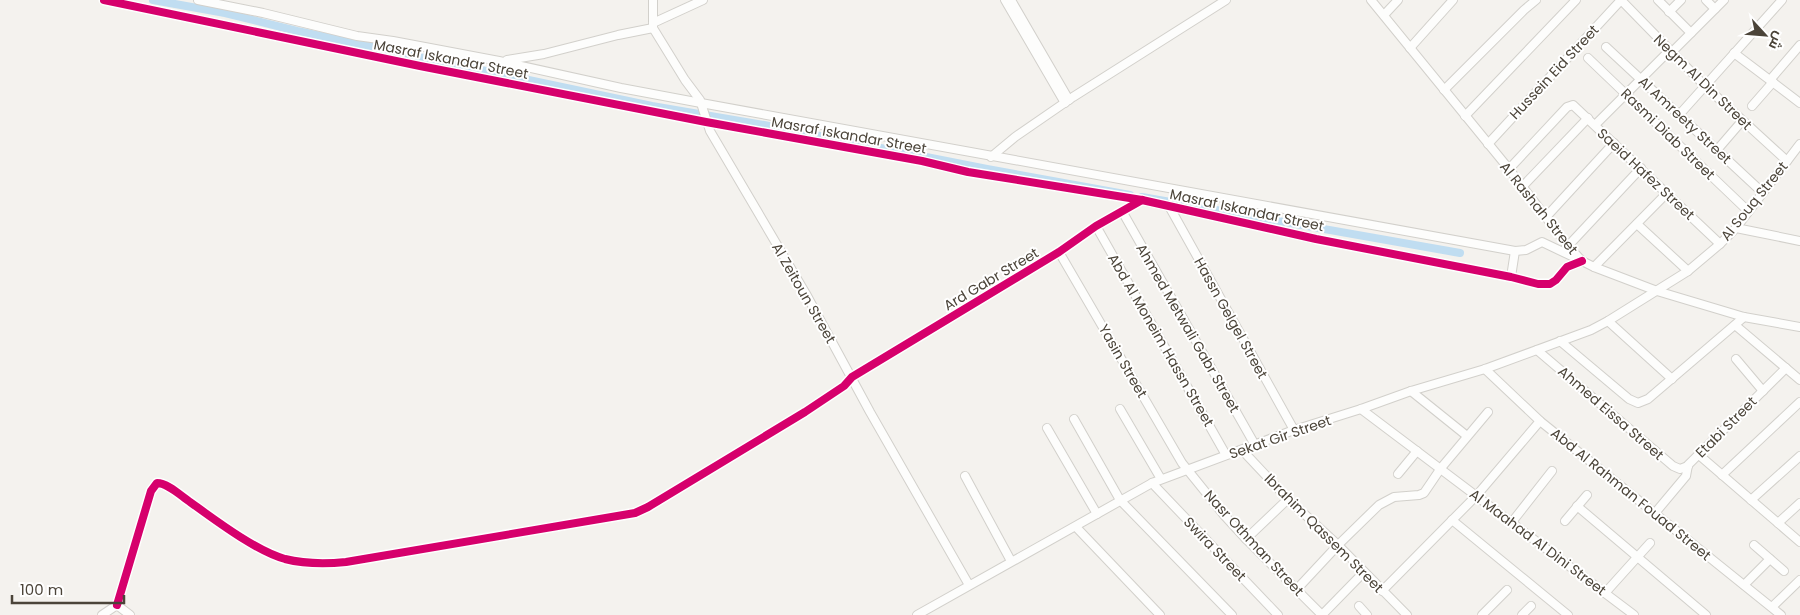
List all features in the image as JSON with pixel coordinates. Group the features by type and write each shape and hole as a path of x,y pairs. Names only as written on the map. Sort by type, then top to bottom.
{"street":[{"name":"Masraf Iskandar Street","path":"104,0 420,66 706,122 922,161 968,172 1142,200 1316,239 1538,284 1550,284 1567,267 1582,261"},
{"name":"Masraf Iskandar Street","path":"198,0 263,13 357,36 499,61 620,88 991,157 1515,251 1526,250 1542,242 1582,261"},
{"path":"653,0 653,26"},
{"path":"499,61 544,54 618,35 640,32 702,0"},
{"path":"991,157 1015,137 1067,101 1226,0"},
{"name":"Al Rashah Street","path":"1371,0 1582,261 1594,268 1657,291 1744,317 1800,327"},
{"path":"1384,15 1398,0"},
{"path":"1410,48 1453,0"},
{"path":"1444,90 1536,0"},
{"path":"1465,116 1576,0"},
{"name":"Negm Al Din Street","path":"1621,0 1704,86 1787,161"},
{"name":"Hussein Eid Street","path":"1488,144 1621,0"},
{"path":"1658,0 1690,33"},
{"path":"1669,12 1681,0"},
{"path":"1706,0 1715,9"},
{"path":"1596,125 1724,0"},
{"path":"1679,115 1782,0"},
{"path":"1008,1 1067,101"},
{"name":"Al Zeitoun Street","path":"653,26 701,103 710,131 806,294 969,585"},
{"path":"1752,106 1800,45"},
{"name":"Al Amreety Street","path":"1606,47 1763,193"},
{"path":"1734,53 1800,103"},
{"name":"Rasmi Diab Street","path":"1588,58 1748,211"},
{"name":"Saeid Hafez Street","path":"1509,169 1567,107 1572,105 1596,125 1720,244"},
{"path":"1522,187 1588,118"},
{"path":"1717,150 1742,120"},
{"path":"1546,217 1614,143"},
{"name":"Al Souq Street","path":"1657,291 1688,271 1736,228 1800,144"},
{"path":"1568,246 1641,168"},
{"path":"1594,268 1667,193"},
{"name":"Ard Gabr Street","path":"117,605 151,491 157,483 166,486 240,535 278,556 304,563 346,562 635,513 648,508 804,412 844,386 852,377 1059,252 1122,210 1142,200"},
{"name":"Hassn Gelgel Street","path":"1168,206 1294,430"},
{"name":"Ahmed Metwali Gabr Street","path":"1122,210 1255,445"},
{"path":"1637,224 1688,271"},
{"name":"Abd Al Moneim Hassn Street","path":"1096,226 1226,455"},
{"path":"1736,228 1800,241"},
{"path":"1511,277 1515,251"},
{"name":"Yasin Street","path":"1059,252 1182,463 1188,469"},
{"name":"Sekat Gir Street","path":"917,615 1011,561 1076,527 1152,482 1294,430 1361,410 1411,390 1485,369 1591,330 1657,291"},
{"path":"1560,341 1629,399 1638,403 1648,399 1744,317"},
{"path":"1608,321 1672,378"},
{"path":"1735,325 1800,380"},
{"name":"Ahmed Eissa Street","path":"1537,350 1673,466 1681,469 1688,466"},
{"path":"1736,359 1763,391"},
{"name":"Etabi Street","path":"1655,513 1687,475 1688,466 1786,368"},
{"name":"Abd Al Rahman Fouad Street","path":"1485,369 1540,421 1781,615"},
{"path":"1411,390 1467,436"},
{"path":"1722,475 1800,402"},
{"path":"1120,409 1161,479"},
{"name":"Al Maahad Al Dini Street","path":"1361,410 1477,495 1634,615"},
{"path":"1298,589 1338,545 1379,505 1394,496 1424,493 1441,468 1488,412"},
{"path":"1074,419 1120,500 1232,615"},
{"path":"1382,591 1477,495 1540,421"},
{"path":"1047,428 1097,514"},
{"name":"Ibrahim Qassem Street","path":"1242,450 1288,499 1338,545 1407,615"},
{"path":"1398,474 1417,451"},
{"path":"1699,455 1778,523 1799,538"},
{"path":"1751,500 1800,456"},
{"name":"Nasr Othman Street","path":"1188,469 1212,501 1246,539 1322,615"},
{"path":"1512,522 1552,471"},
{"path":"965,476 1011,561"},
{"name":"Swira Street","path":"1152,482 1278,615"},
{"path":"1565,520 1587,495"},
{"path":"1246,539 1288,499"},
{"path":"1778,523 1800,502"},
{"path":"1577,506 1706,615"},
{"path":"1452,520 1568,615"},
{"path":"1076,527 1160,615"},
{"path":"1605,593 1650,543"},
{"path":"1754,545 1784,571"},
{"path":"1744,585 1770,559"},
{"path":"1322,615 1364,572"},
{"path":"1772,607 1800,580"},
{"path":"1482,615 1506,590"},
{"path":"102,615 117,605 130,615"},
{"path":"1358,606 1367,615"},
{"path":"1522,615 1531,606"}],"waterway":[{"path":"153,0 225,13 297,31 652,106 764,125 1130,195"},
{"path":"1142,197 1460,253"}],"cycle path":[{"path":"104,0 420,66 706,122 922,161 968,172 1142,200 1316,239 1538,284 1550,284 1567,267 1582,261"},
{"path":"117,605 151,491 157,483 170,487 223,526 261,549 285,559 308,563 346,562 635,513 805,412 844,386 852,377 1059,252 1096,226 1142,200"}]}
